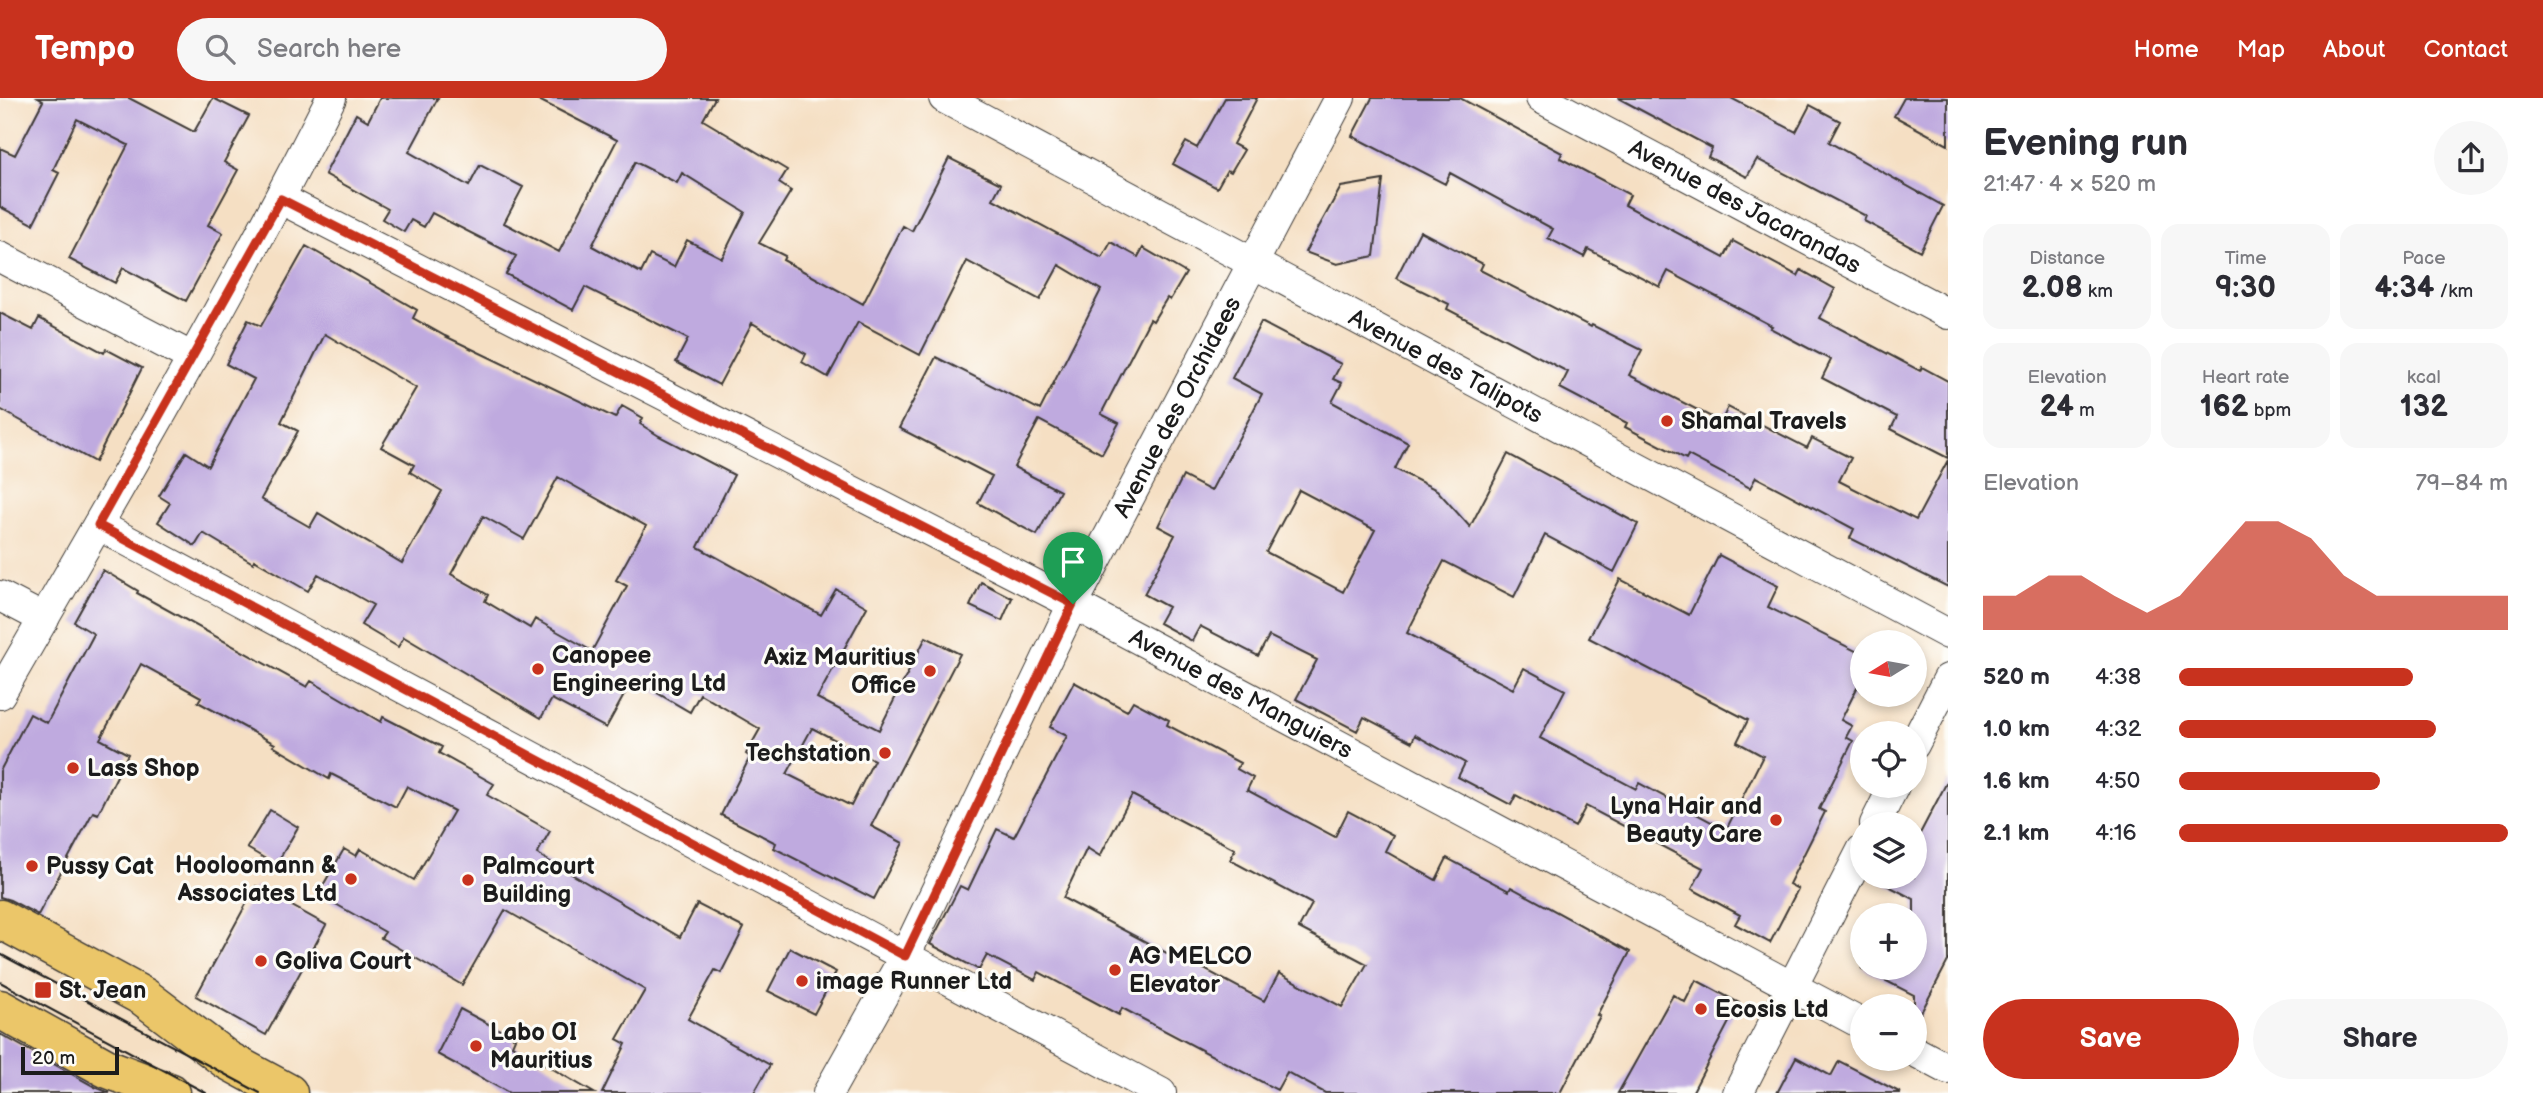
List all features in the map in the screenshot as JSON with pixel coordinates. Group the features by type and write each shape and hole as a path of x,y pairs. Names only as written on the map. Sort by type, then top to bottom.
{"main road":[{"path":"0,919 144,997 227,1060 288,1093"},
{"path":"0,1009 106,1068 170,1093"}],"street":[{"path":"0,694 193,358 281,199 331,98"},
{"name":"Avenue des Talipots","path":"944,98 1948,634"},
{"name":"Avenue des Orchidees","path":"828,1093 905,956 1073,604 1340,98"},
{"name":"Avenue des Jacarandas","path":"1541,98 1948,314"},
{"name":"Avenue des Manguiers","path":"281,199 1073,604 1850,1018"},
{"path":"0,257 193,358"},
{"path":"98,525 1161,1093"},
{"path":"0,596 44,619"},
{"path":"1926,721 1948,679"},
{"path":"1738,1093 1850,874"},
{"path":"1927,1058 1948,1069"}],"building":[{"path":"38,98 129,98 194,132 213,98 249,116 224,162 238,170 208,225 223,233 186,301 123,268 115,283 69,259 128,145 77,119 53,170 59,173 33,224 0,207 0,148 15,155 43,101"},
{"path":"380,98 438,98 409,152 469,186 480,165 523,187 504,223 559,252 617,140 535,98 715,98 703,120 787,170 779,183 791,191 759,243 785,256 783,260 863,304 903,226 912,231 949,158 1001,184 993,199 1102,258 1111,242 1138,257 1143,248 1186,273 1170,300 1167,298 1153,321 1150,319 1101,414 1119,423 1102,454 1039,420 1014,467 1060,491 1037,535 978,503 992,476 899,428 936,357 1040,410 1101,290 1059,265 1040,300 967,261 920,355 858,322 828,377 802,362 806,354 752,323 719,385 676,362 688,339 585,287 573,310 506,274 516,256 432,213 424,227 411,220 404,232 382,219 388,209 325,174 356,114 368,121","holes":["635,162 677,183 682,173 745,212 722,258 687,240 674,267 650,255 641,273 592,246"]},
{"path":"1225,98 1257,98 1233,144 1244,150 1231,172 1227,170 1217,188 1173,164 1186,142 1197,148"},
{"path":"1372,98 1460,98 1562,153 1560,158 1630,195 1625,205 1724,258 1733,241 1798,276 1801,270 1835,289 1820,318 1920,371 1922,367 1948,381 1948,458 1891,429 1897,417 1822,378 1831,360 1770,328 1772,326 1668,271 1660,287 1588,249 1584,257 1548,238 1553,229 1450,173 1445,184 1352,136"},
{"path":"1618,98 1731,98 1796,132 1810,105 1840,121 1829,142 1943,206 1920,251 1864,221 1866,216 1757,159 1747,177 1708,157 1712,148"},
{"path":"1904,98 1948,98 1948,145 1894,116"},
{"path":"1383,180 1374,256 1337,264 1305,252 1341,187"},
{"path":"1420,231 1483,264 1480,270 1642,350 1629,375 1721,422 1728,407 1807,448 1812,438 1851,458 1839,481 1916,520 1948,460 1948,587 1850,538 1854,529 1756,477 1750,488 1688,455 1686,459 1625,427 1627,423 1560,388 1568,372 1447,309 1449,304 1396,278"},
{"path":"306,246 417,310 413,318 445,336 615,418 622,406 643,418 640,424 659,436 734,475 698,547 821,615 836,589 867,607 817,698 879,730 926,637 960,654 871,826 903,843 874,899 774,848 776,843 721,815 750,757 746,754 760,729 700,694 690,712 633,679 606,728 552,699 541,718 404,637 398,647 361,625 373,605 318,574 308,591 203,533 195,546 158,522 170,503 159,496 186,452 208,466 254,379 226,364 248,320 261,326","holes":["325,334 416,388 381,447 414,465 410,472 442,491 402,563 318,513 310,527 261,499 298,431 281,422","558,477 646,526 616,580 627,586 592,651 535,619 530,628 485,601 488,595 451,574 483,516 524,539","812,728 874,760 851,806 787,774"]},
{"path":"0,313 33,330 39,318 104,353 106,349 142,368 95,462 0,409"},
{"path":"1261,322 1341,364 1333,379 1342,383 1332,402 1408,443 1395,469 1437,490 1470,527 1508,454 1638,524 1614,572 1545,535 1514,597 1444,561 1407,633 1513,689 1524,668 1565,690 1540,738 1636,789 1639,783 1726,830 1763,756 1737,742 1748,720 1589,638 1620,579 1689,615 1719,555 1778,586 1768,607 1850,648 1850,702 1841,720 1850,725 1846,737 1850,739 1850,747 1819,809 1825,812 1789,884 1798,889 1770,943 1735,924 1740,915 1692,889 1703,868 1586,806 1575,827 1516,795 1511,805 1458,777 1465,763 1415,735 1412,742 1364,717 1357,731 1296,699 1317,660 1269,636 1258,656 1200,626 1192,641 1159,623 1168,607 1144,594 1175,535 1158,526 1183,476 1211,491 1262,394 1232,378","holes":["1299,490 1375,530 1343,592 1266,552"]},
{"path":"103,570 138,591 137,593 307,687 311,681 381,722 383,717 442,747 439,753 494,784 487,795 550,831 537,854 680,937 697,904 744,928 721,973 715,970 688,1019 770,1065 754,1093 602,1093 626,1044 617,1039 645,990 505,910 462,985 381,938 385,932 318,894 344,849 356,856 360,849 414,880 454,811 407,786 396,807 331,774 329,779 273,746 275,744 198,702 201,697 141,664 100,739 128,754 98,814 93,812 38,915 0,897 0,771 30,714 47,723 94,634 74,622"},
{"path":"981,582 1012,598 1002,621 970,606"},
{"path":"1074,682 1127,711 1133,701 1169,720 1167,725 1240,763 1237,769 1253,778 1247,790 1335,837 1348,811 1393,835 1385,851 1436,880 1447,858 1509,891 1511,887 1630,952 1560,1093 1325,1093 1287,1072 1277,1090 1122,1008 1119,1015 1039,972 1035,980 987,955 979,970 930,944 960,886 968,890 997,829 1014,837 1067,736 1050,727","holes":["1132,795 1235,849 1230,860 1312,904 1299,928 1367,964 1342,1007 1279,973 1264,1001 1195,964 1193,967 1063,898 1087,848 1100,856"]},
{"path":"1948,780 1948,961 1927,1001 1927,994 1912,994 1885,980 1927,980 1927,903 1914,903 1914,899 1894,889 1927,889 1927,820"},
{"path":"270,810 298,827 276,865 247,848"},
{"name":"Goliva Court","path":"256,886 326,925 266,1035 196,996"},
{"name":"image Runner Ltd","path":"790,948 836,972 814,1014 768,991"},
{"path":"1696,980 1739,1003 1692,1093 1618,1093 1673,995 1685,1002"},
{"path":"460,1009 515,1038 512,1045 594,1093 509,1093 437,1054"},
{"path":"0,1034 95,1087 110,1093 0,1093"},
{"path":"1796,1057 1831,1076 1839,1061 1850,1067 1850,1071 1858,1071 1901,1093 1777,1093"}],"tram line":[{"path":"0,954 260,1093"},
{"path":"0,982 206,1093"}],"place":[{"name":"Shamal Travels","path":"1667,421"},
{"name":"Canopee Engineering Ltd","path":"538,669"},
{"name":"Axiz Mauritius Office","path":"930,671"},
{"name":"Techstation","path":"885,753"},
{"name":"Lass Shop","path":"73,768"},
{"name":"Lyna Hair and Beauty Care","path":"1776,820"},
{"name":"Pussy Cat","path":"32,866"},
{"name":"Hooloomann & Associates Ltd","path":"351,879"},
{"name":"Palmcourt Building","path":"468,880"},
{"name":"Goliva Court","path":"261,961"},
{"name":"AG MELCO Elevator","path":"1115,970"},
{"name":"image Runner Ltd","path":"802,981"},
{"name":"St. Jean","path":"43,990"},
{"name":"Ecosis Ltd","path":"1701,1009"},
{"name":"Labo OI Mauritius","path":"476,1046"}],"route":[{"path":"281,199 1073,604 905,956 98,525 281,199"}]}
